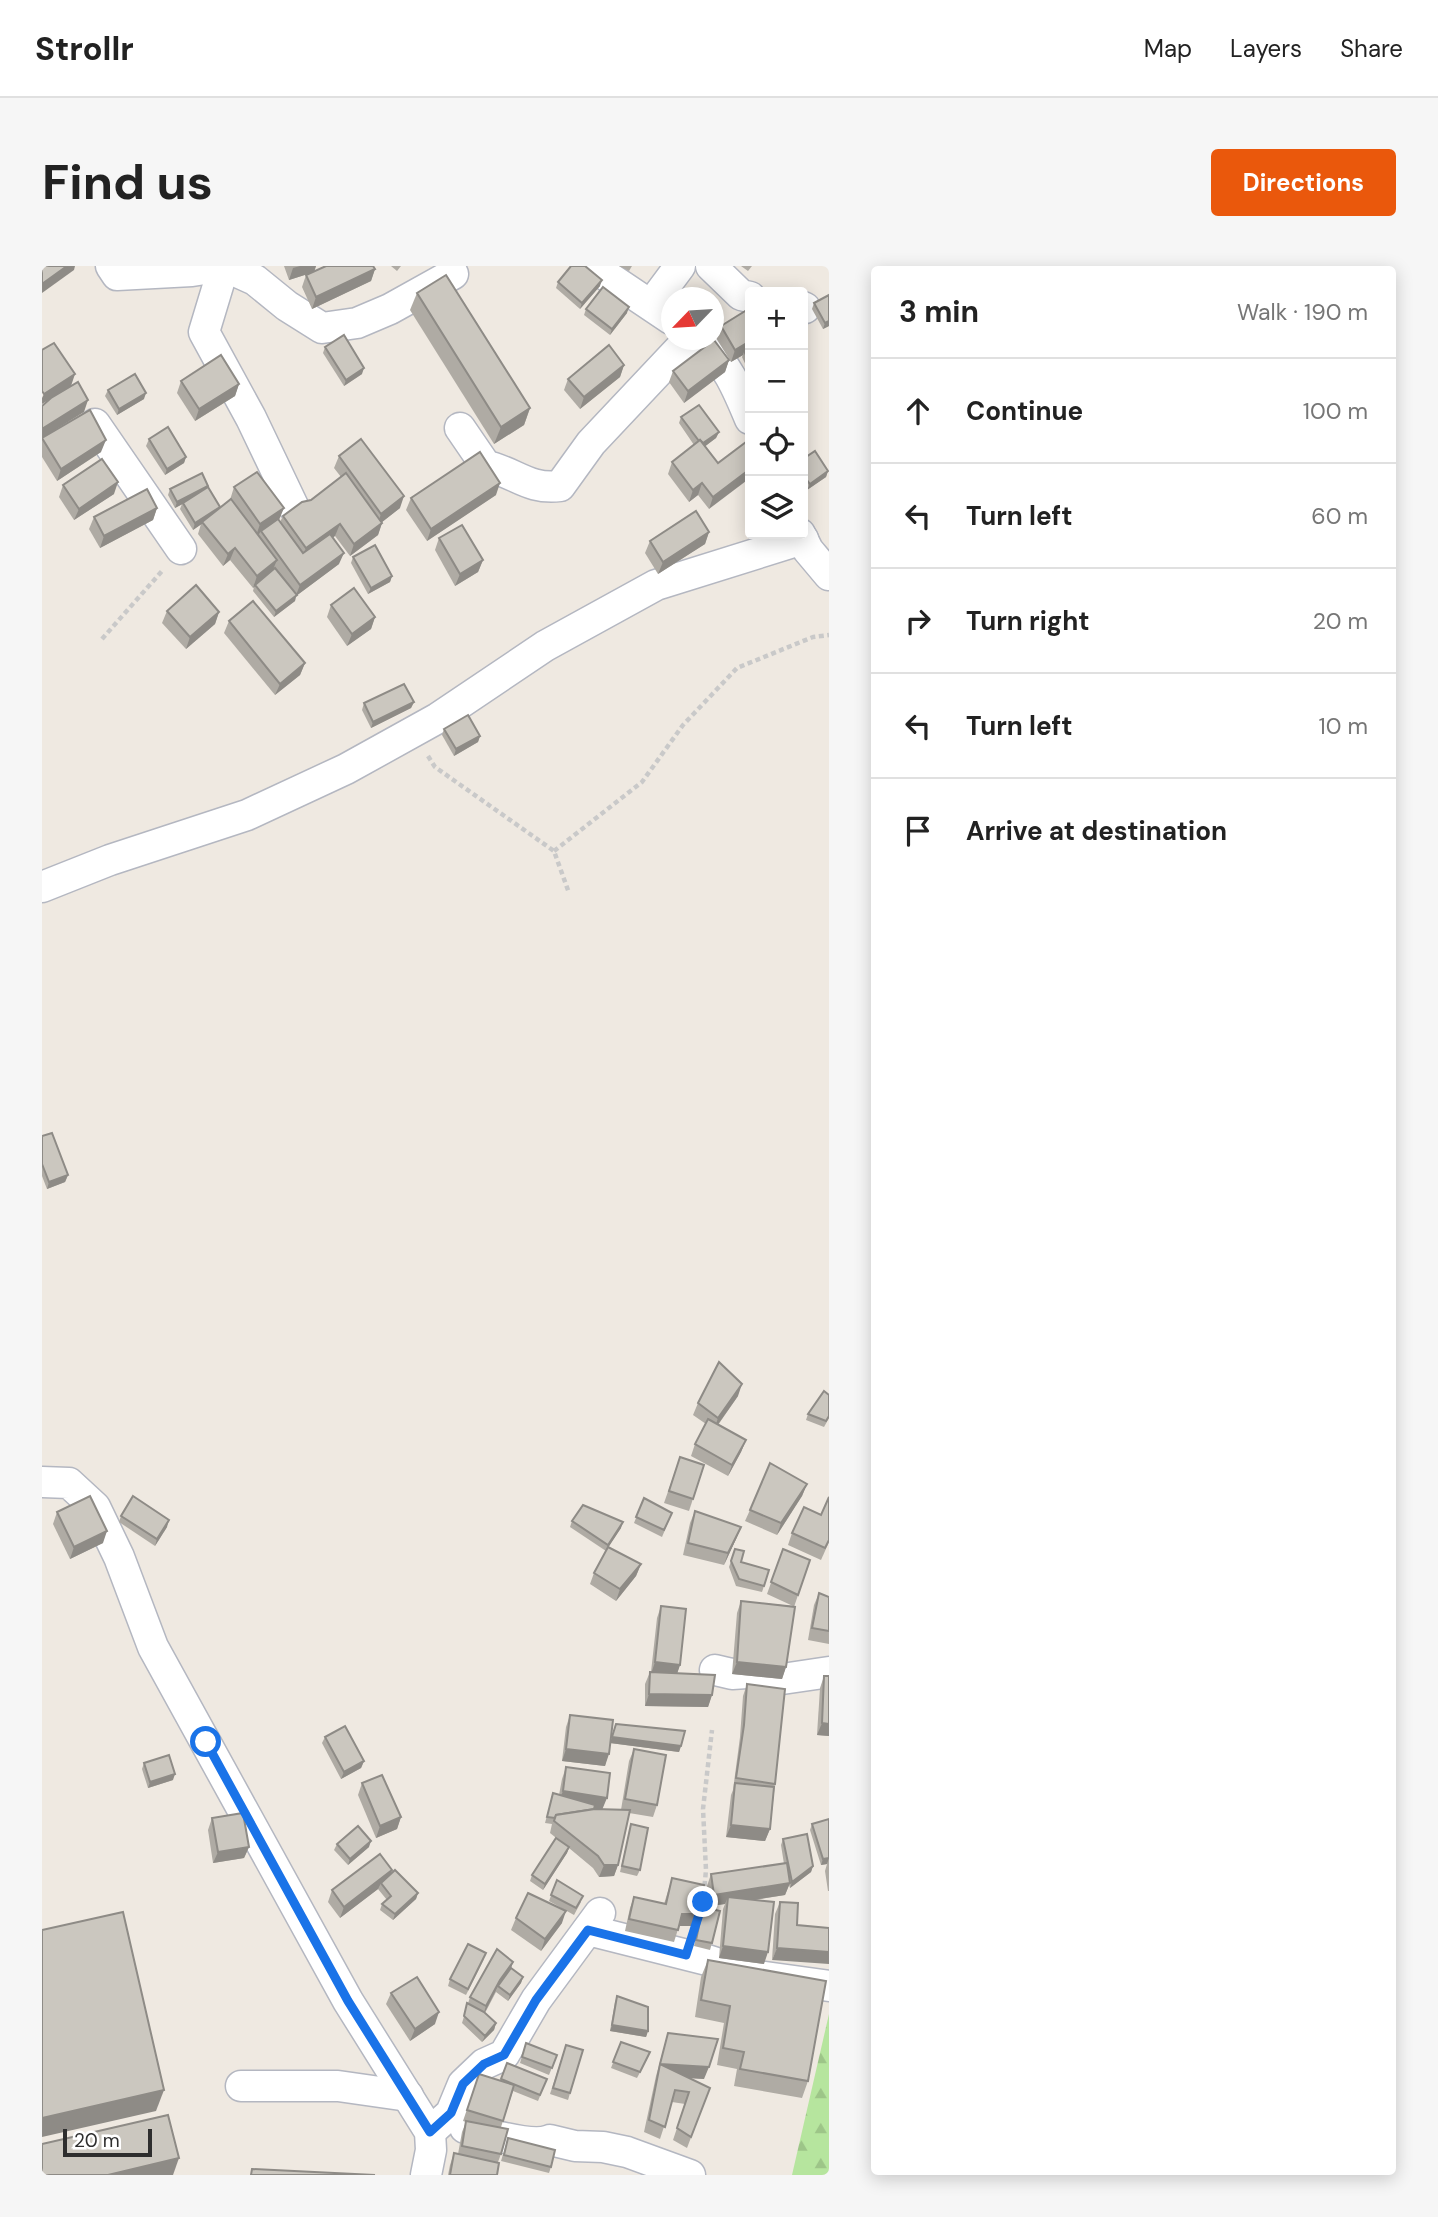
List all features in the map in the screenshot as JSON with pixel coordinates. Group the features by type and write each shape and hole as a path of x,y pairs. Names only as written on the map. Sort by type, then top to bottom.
{"street":[{"path":"111,266 117,275 192,271 224,266 255,280 287,306 322,328 357,323 390,309 453,274"},
{"path":"224,266 204,332 251,418 293,506"},
{"path":"592,266 661,312"},
{"path":"671,287 680,266"},
{"path":"711,266 745,296"},
{"path":"460,428 486,466 499,469 525,483 544,488 559,486 591,443 679,350"},
{"path":"712,350 735,382 748,413"},
{"path":"95,424 181,549"},
{"path":"42,887 110,860 247,815 346,769 438,718 544,646 656,585 793,539"},
{"path":"803,539 808,550 829,575"},
{"path":"44,1474 69,1483 95,1507 120,1557 153,1647 348,2001 430,2132 431,2150 426,2175"},
{"path":"715,1670 732,1674 762,1672 782,1679 829,1672"},
{"path":"430,2132 451,2113 463,2084 484,2064 504,2055 536,2000 594,1922 686,1955 757,1976 829,1986"},
{"path":"241,2086 338,2086 408,2095"},
{"path":"430,2132 460,2127 511,2139 544,2143 550,2140 575,2146 603,2147 650,2159 690,2175"}],"path":[{"path":"102,639 181,549"},
{"path":"554,851 642,782 683,725 737,668 813,637 829,635"},
{"path":"413,731 435,767 554,851 569,893"},
{"path":"686,1955 703,1902 706,1870 703,1809 712,1730"}],"green space":[{"path":"829,2014 829,2175 792,2175"}],"building":[{"path":"42,266 67,266 42,284"},
{"path":"326,266 373,266 375,269 316,297 306,275"},
{"path":"571,266 585,266 602,280 582,303 558,282"},
{"path":"446,275 530,408 501,427 417,293"},
{"path":"603,287 629,307 612,329 586,309"},
{"path":"829,295 829,321 825,323 814,303"},
{"path":"745,311 745,344 735,350 724,331 724,324"},
{"path":"344,335 364,368 346,380 325,347"},
{"path":"54,343 75,374 44,394 42,350"},
{"path":"609,345 624,365 584,397 568,379"},
{"path":"701,350 722,350 729,360 688,391 673,371"},
{"path":"221,355 239,384 199,409 181,381"},
{"path":"135,374 146,393 119,409 108,390"},
{"path":"78,382 88,400 42,429 42,406"},
{"path":"699,405 719,432 703,443 681,417"},
{"path":"90,410 106,440 61,469 42,438"},
{"path":"168,427 186,457 167,469 149,439"},
{"path":"361,439 404,496 381,514 339,456"},
{"path":"700,440 718,463 745,443 745,473 713,497 702,483 693,490 672,462"},
{"path":"815,451 828,471 810,484 808,481 808,456"},
{"path":"480,452 500,483 431,529 411,498"},
{"path":"102,459 118,482 79,509 63,485"},
{"path":"257,472 284,508 260,524 234,487"},
{"path":"202,473 208,486 177,502 170,489"},
{"path":"346,473 382,523 354,544 340,524 306,548 283,516 302,502 311,500"},
{"path":"208,487 220,507 195,523 183,503"},
{"path":"147,489 157,508 104,536 94,517"},
{"path":"231,499 277,560 257,576 235,548 228,554 202,522"},
{"path":"696,511 709,532 663,562 650,541"},
{"path":"278,519 303,553 330,534 344,553 300,585 261,531"},
{"path":"462,525 483,560 460,574 439,538"},
{"path":"375,545 392,576 371,588 353,557"},
{"path":"275,568 297,595 276,611 255,585"},
{"path":"196,585 219,612 190,637 167,611"},
{"path":"354,588 375,617 352,634 331,605"},
{"path":"253,601 305,663 280,684 229,621"},
{"path":"404,684 414,702 373,722 364,703"},
{"path":"468,715 480,736 456,749 444,729"},
{"path":"52,1133 68,1175 49,1182 42,1164 42,1136"},
{"path":"719,1362 742,1384 718,1418 698,1403"},
{"path":"824,1391 829,1395 829,1416 826,1421 808,1414"},
{"path":"708,1419 746,1440 732,1465 695,1444"},
{"path":"680,1457 704,1465 693,1499 669,1491"},
{"path":"770,1463 807,1484 781,1523 750,1510"},
{"path":"90,1496 107,1531 74,1547 57,1512"},
{"path":"133,1496 169,1520 157,1539 121,1516"},
{"path":"829,1497 829,1540 825,1548 792,1533 804,1507 821,1515"},
{"path":"644,1498 672,1513 664,1530 636,1517"},
{"path":"583,1505 623,1522 608,1545 572,1521"},
{"path":"695,1511 741,1527 728,1553 688,1543"},
{"path":"608,1547 641,1564 620,1589 594,1573"},
{"path":"735,1549 744,1551 741,1562 769,1570 764,1586 739,1579 731,1561"},
{"path":"783,1549 810,1560 798,1595 771,1582"},
{"path":"819,1593 829,1597 829,1631 812,1628"},
{"path":"741,1601 795,1607 786,1667 737,1662"},
{"path":"661,1606 686,1609 680,1665 655,1662"},
{"path":"650,1672 715,1675 712,1695 649,1694"},
{"path":"824,1676 829,1676 829,1724 822,1723"},
{"path":"747,1684 785,1689 775,1784 736,1778"},
{"path":"570,1715 613,1720 609,1754 566,1749"},
{"path":"616,1724 685,1731 681,1746 612,1737"},
{"path":"345,1726 364,1761 344,1772 325,1737"},
{"path":"634,1749 666,1755 657,1805 625,1799"},
{"path":"169,1755 175,1774 150,1782 144,1763"},
{"path":"566,1767 610,1773 607,1798 563,1791"},
{"path":"382,1775 401,1817 380,1826 362,1783"},
{"path":"735,1783 774,1787 770,1829 731,1825"},
{"path":"553,1793 595,1805 594,1809 556,1815 555,1818 547,1817"},
{"path":"595,1809 630,1810 618,1865 604,1865 598,1856 554,1821 556,1815"},
{"path":"243,1813 249,1847 218,1852 212,1818"},
{"path":"829,1819 829,1858 823,1859 812,1824"},
{"path":"631,1824 648,1828 640,1870 622,1866"},
{"path":"358,1826 371,1841 350,1859 337,1844"},
{"path":"807,1834 813,1866 792,1882 783,1839"},
{"path":"556,1838 569,1847 545,1884 532,1875"},
{"path":"380,1854 392,1870 344,1907 332,1890"},
{"path":"787,1863 790,1883 714,1895 711,1874"},
{"path":"395,1870 418,1893 395,1914 382,1904 391,1896 381,1883"},
{"path":"672,1878 704,1885 698,1914 682,1914 678,1930 629,1919 634,1897 666,1904"},
{"path":"557,1880 583,1896 576,1908 551,1895"},
{"path":"528,1893 566,1911 545,1939 516,1918"},
{"path":"728,1897 774,1902 768,1952 723,1946"},
{"path":"780,1902 798,1903 797,1925 829,1928 829,1952 777,1948"},
{"path":"703,1907 720,1911 712,1943 696,1940"},
{"path":"123,1912 164,2090 42,2118 42,1930"},
{"path":"468,1944 486,1953 468,1989 450,1979"},
{"path":"497,1949 513,1962 486,2006 470,1997"},
{"path":"708,1960 826,1981 808,2081 740,2069 744,2052 723,2048 730,2006 701,2000"},
{"path":"511,1968 523,1977 510,1995 498,1986"},
{"path":"417,1977 439,2012 415,2029 391,1993"},
{"path":"617,1996 648,2007 648,2031 612,2025"},
{"path":"467,2003 484,2012 496,2023 485,2036 464,2016"},
{"path":"668,2033 718,2039 709,2067 660,2064"},
{"path":"621,2042 650,2052 640,2072 613,2062"},
{"path":"526,2043 557,2055 552,2068 522,2057"},
{"path":"566,2045 583,2050 570,2093 553,2088"},
{"path":"507,2063 547,2079 540,2095 501,2079"},
{"path":"660,2064 710,2088 691,2137 677,2128 689,2092 675,2090 665,2127 649,2120"},
{"path":"479,2074 514,2085 503,2121 467,2110"},
{"path":"168,2115 179,2158 108,2175 42,2175 42,2144"},
{"path":"466,2121 508,2129 501,2154 462,2146"},
{"path":"508,2138 555,2150 551,2167 504,2155"},
{"path":"454,2153 499,2163 497,2175 450,2175"},
{"path":"252,2169 375,2175 251,2175"}],"route":[{"path":"206,1742 348,2001 430,2132 451,2113 463,2084 484,2064 504,2055 536,2000 588,1930 686,1955 703,1902"}]}
